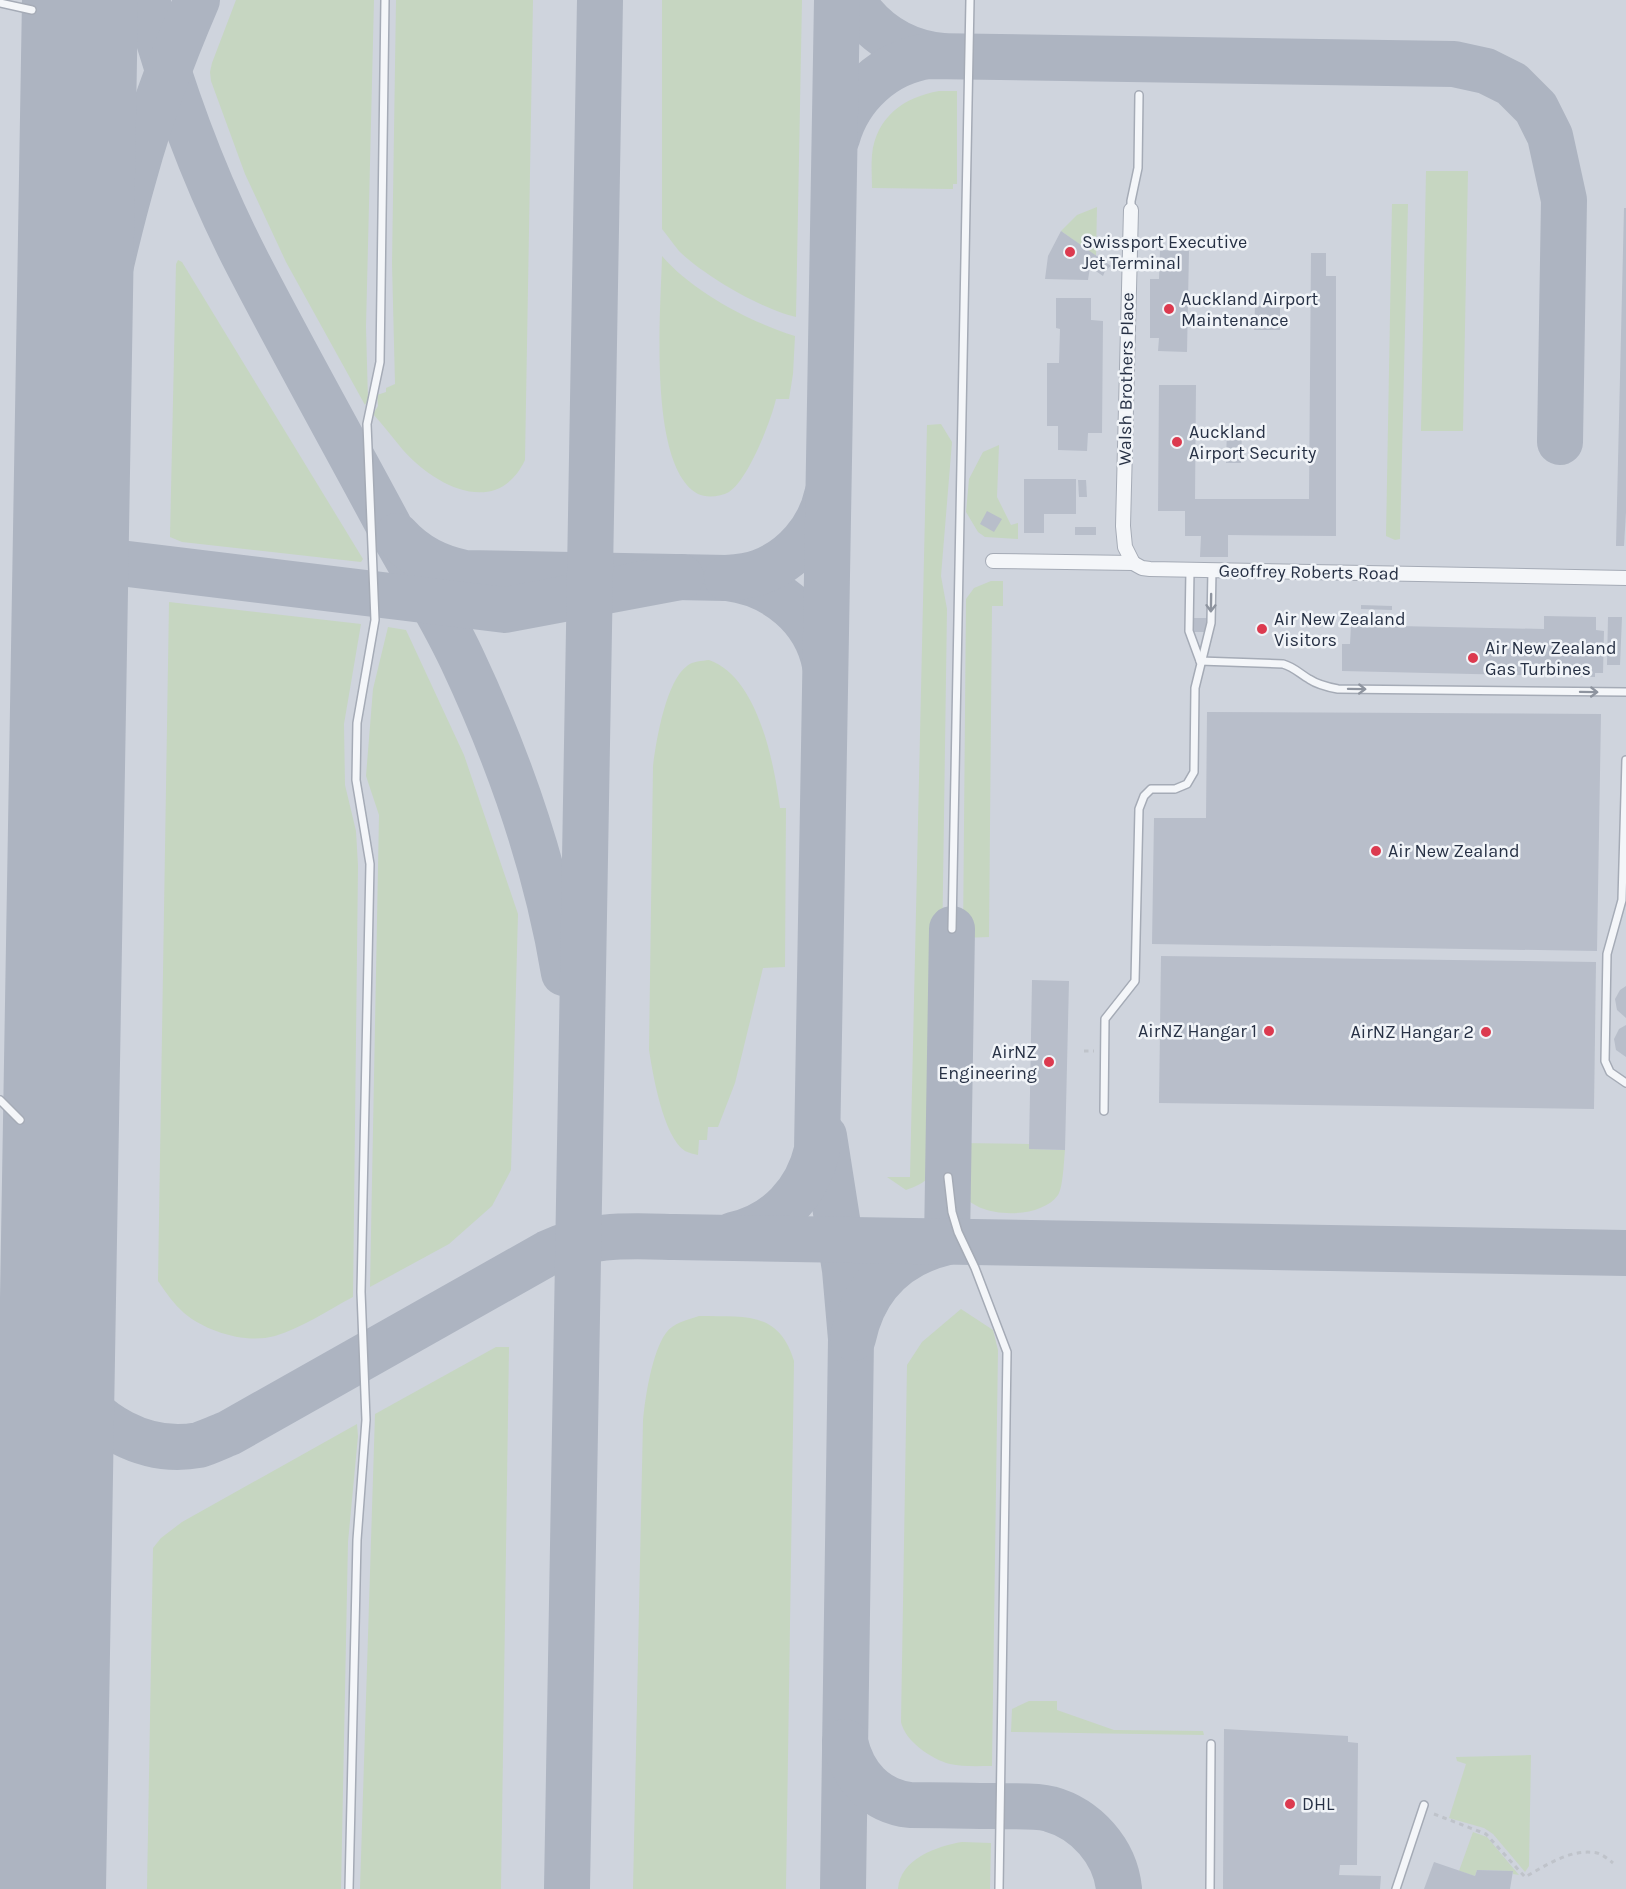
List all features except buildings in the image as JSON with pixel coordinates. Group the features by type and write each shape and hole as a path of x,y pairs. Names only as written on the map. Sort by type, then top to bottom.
{"street":[{"name":"Walsh Brothers Place","path":"1131,210 1124,526 1125,547 1133,563"},
{"name":"Geoffrey Roberts Road","path":"993,561 1133,563 1150,569 1626,578"}],"lane":[{"path":"349,1889 357,1539 365,1443 361,1292 370,864 356,780 356,746 357,715 375,628 367,424 380,362 385,0"},
{"path":"952,929 970,0"},
{"path":"0,3 32,10"},
{"name":"Walsh Brothers Place","path":"1131,210 1138,159 1139,94"},
{"path":"1190,570 1189,631 1200,661"},
{"path":"1104,1111 1105,1019 1135,981 1139,809 1144,796 1151,789 1175,789 1187,784 1194,772 1195,688 1211,623 1212,570"},
{"path":"1200,661 1283,664 1324,687 1338,689 1626,692"},
{"path":"1626,760 1622,900 1607,954 1605,1061 1610,1072 1626,1083"},
{"path":"0,1100 20,1120"},
{"path":"948,1178 949,1198 958,1232 975,1268 1007,1352 999,1889"},
{"path":"1210,1889 1211,1744"},
{"path":"1396,1889 1423,1808"}],"path":[{"path":"1423,1808 1486,1834 1525,1877 1576,1853 1599,1853 1613,1863"}],"shaded area":[{"path":"0,0 1626,0 1626,1889 0,1889"}],"green space":[{"path":"236,0 374,0 366,327 368,400 365,405 286,262 245,174 211,81 212,63"},
{"path":"396,0 533,0 525,460 513,478 499,488 483,492 466,491 448,485 432,475 403,450 373,414 378,406 377,395 386,392 386,388 395,384 392,264"},
{"path":"662,0 802,0 796,317 767,307 718,281 679,251 662,229"},
{"path":"939,91 957,91 957,184 953,184 953,189 872,188 872,159 879,130 894,111 903,104 914,98"},
{"path":"1426,171 1468,171 1463,431 1421,431"},
{"path":"1392,204 1408,204 1400,539 1395,540 1386,536"},
{"path":"1097,207 1096,256 1061,231 1077,215"},
{"path":"662,256 690,282 723,304 760,323 795,336 789,399 776,399 764,435 744,476 729,492 721,495 698,494 682,478 671,452 664,420 660,384"},
{"path":"178,260 182,262 363,559 361,562 182,542 170,537 176,264"},
{"path":"941,424 952,442 941,576 947,609 939,1161 926,1180 906,1190 887,1177 910,1177 927,425"},
{"path":"999,445 997,497 1011,525 1018,523 1018,539 985,537 978,532 966,512 969,479 983,452"},
{"path":"991,581 1003,581 1003,606 992,606 989,937 963,938 966,599 974,588"},
{"path":"169,602 361,624 344,724 345,785 356,831 358,866 353,1297 295,1328 264,1338 227,1335 204,1326 180,1310 158,1281"},
{"path":"388,627 406,630 464,755 518,914 511,1170 492,1206 449,1244 370,1287 379,815 366,776 373,689"},
{"path":"709,660 726,669 740,684 751,702 768,746 780,808 786,808 785,967 763,968 735,1083 718,1127 708,1127 707,1140 699,1140 698,1155 685,1151 671,1132 660,1104 649,1050 653,766 663,712 673,684 689,664"},
{"path":"958,1143 1030,1144 1030,1149 1065,1150 1060,1191 1049,1203 1023,1212 1007,1213 978,1207 967,1200 958,1185 956,1167"},
{"path":"961,1309 993,1330 998,1350 992,1766 955,1765 943,1762 913,1742 903,1729 901,1722 907,1365 922,1342"},
{"path":"699,1316 744,1317 769,1325 787,1344 794,1361 786,1889 633,1889 644,1411 650,1376 661,1341 672,1327"},
{"path":"496,1347 509,1347 501,1889 360,1889 375,1414"},
{"path":"357,1424 358,1436 348,1542 341,1889 147,1889 153,1548 161,1538 182,1522"},
{"path":"1029,1701 1057,1701 1057,1710 1114,1730 1203,1731 1204,1735 1011,1732 1012,1709"},
{"path":"1531,1755 1529,1866 1525,1872 1493,1834 1484,1828 1449,1818 1466,1764 1457,1761 1456,1757"},
{"path":"1473,1832 1487,1837 1519,1875 1513,1874 1513,1871 1477,1870 1475,1876 1459,1871"},
{"path":"962,1842 991,1843 990,1889 898,1889 905,1870 921,1856"}],"taxiway":[{"path":"147,0 167,68 191,135 232,233 445,626 479,697 524,813 547,892 564,973"},
{"path":"73,445 109,274 135,172 163,85 197,0"},
{"path":"567,1889 600,0"},
{"path":"733,1235 763,1224 788,1205 806,1180 817,1150 837,0"},
{"path":"852,0 869,22 890,39 914,50 942,56"},
{"path":"837,138 850,108 871,83 898,65 929,56 1454,64 1486,71 1512,84 1536,108 1550,136 1564,200 1560,442"},
{"path":"727,578 760,572 772,567 794,551 818,520 827,495"},
{"path":"397,536 411,550 428,560 465,573 727,578 745,581 777,596 803,618 813,632 825,665"},
{"path":"71,557 505,610 681,577"},
{"path":"853,1338 865,1303 885,1275 912,1255 947,1242 952,929"},
{"path":"824,1136 845,1270 851,1339 843,1889"},
{"path":"57,1347 65,1374 77,1395 90,1410 122,1433 140,1441 179,1447 199,1445 229,1433 548,1253 594,1239 642,1236 1626,1253"},
{"path":"845,1742 854,1766 867,1785 897,1803 1038,1807 1050,1809 1075,1820 1087,1829 1105,1850 1112,1862 1119,1889"}],"runway":[{"path":"48,1889 80,0"}],"place":[{"name":"Swissport Executive Jet Terminal","path":"1070,252"},
{"name":"Auckland Airport Maintenance","path":"1169,309"},
{"name":"Auckland Airport Security","path":"1177,442"},
{"name":"Air New Zealand Visitors","path":"1262,629"},
{"name":"Air New Zealand Gas Turbines","path":"1473,658"},
{"name":"Air New Zealand","path":"1376,851"},
{"name":"AirNZ Hangar 1","path":"1269,1031"},
{"name":"AirNZ Hangar 2","path":"1486,1032"},
{"name":"AirNZ Engineering","path":"1049,1062"},
{"name":"DHL","path":"1290,1804"}]}
